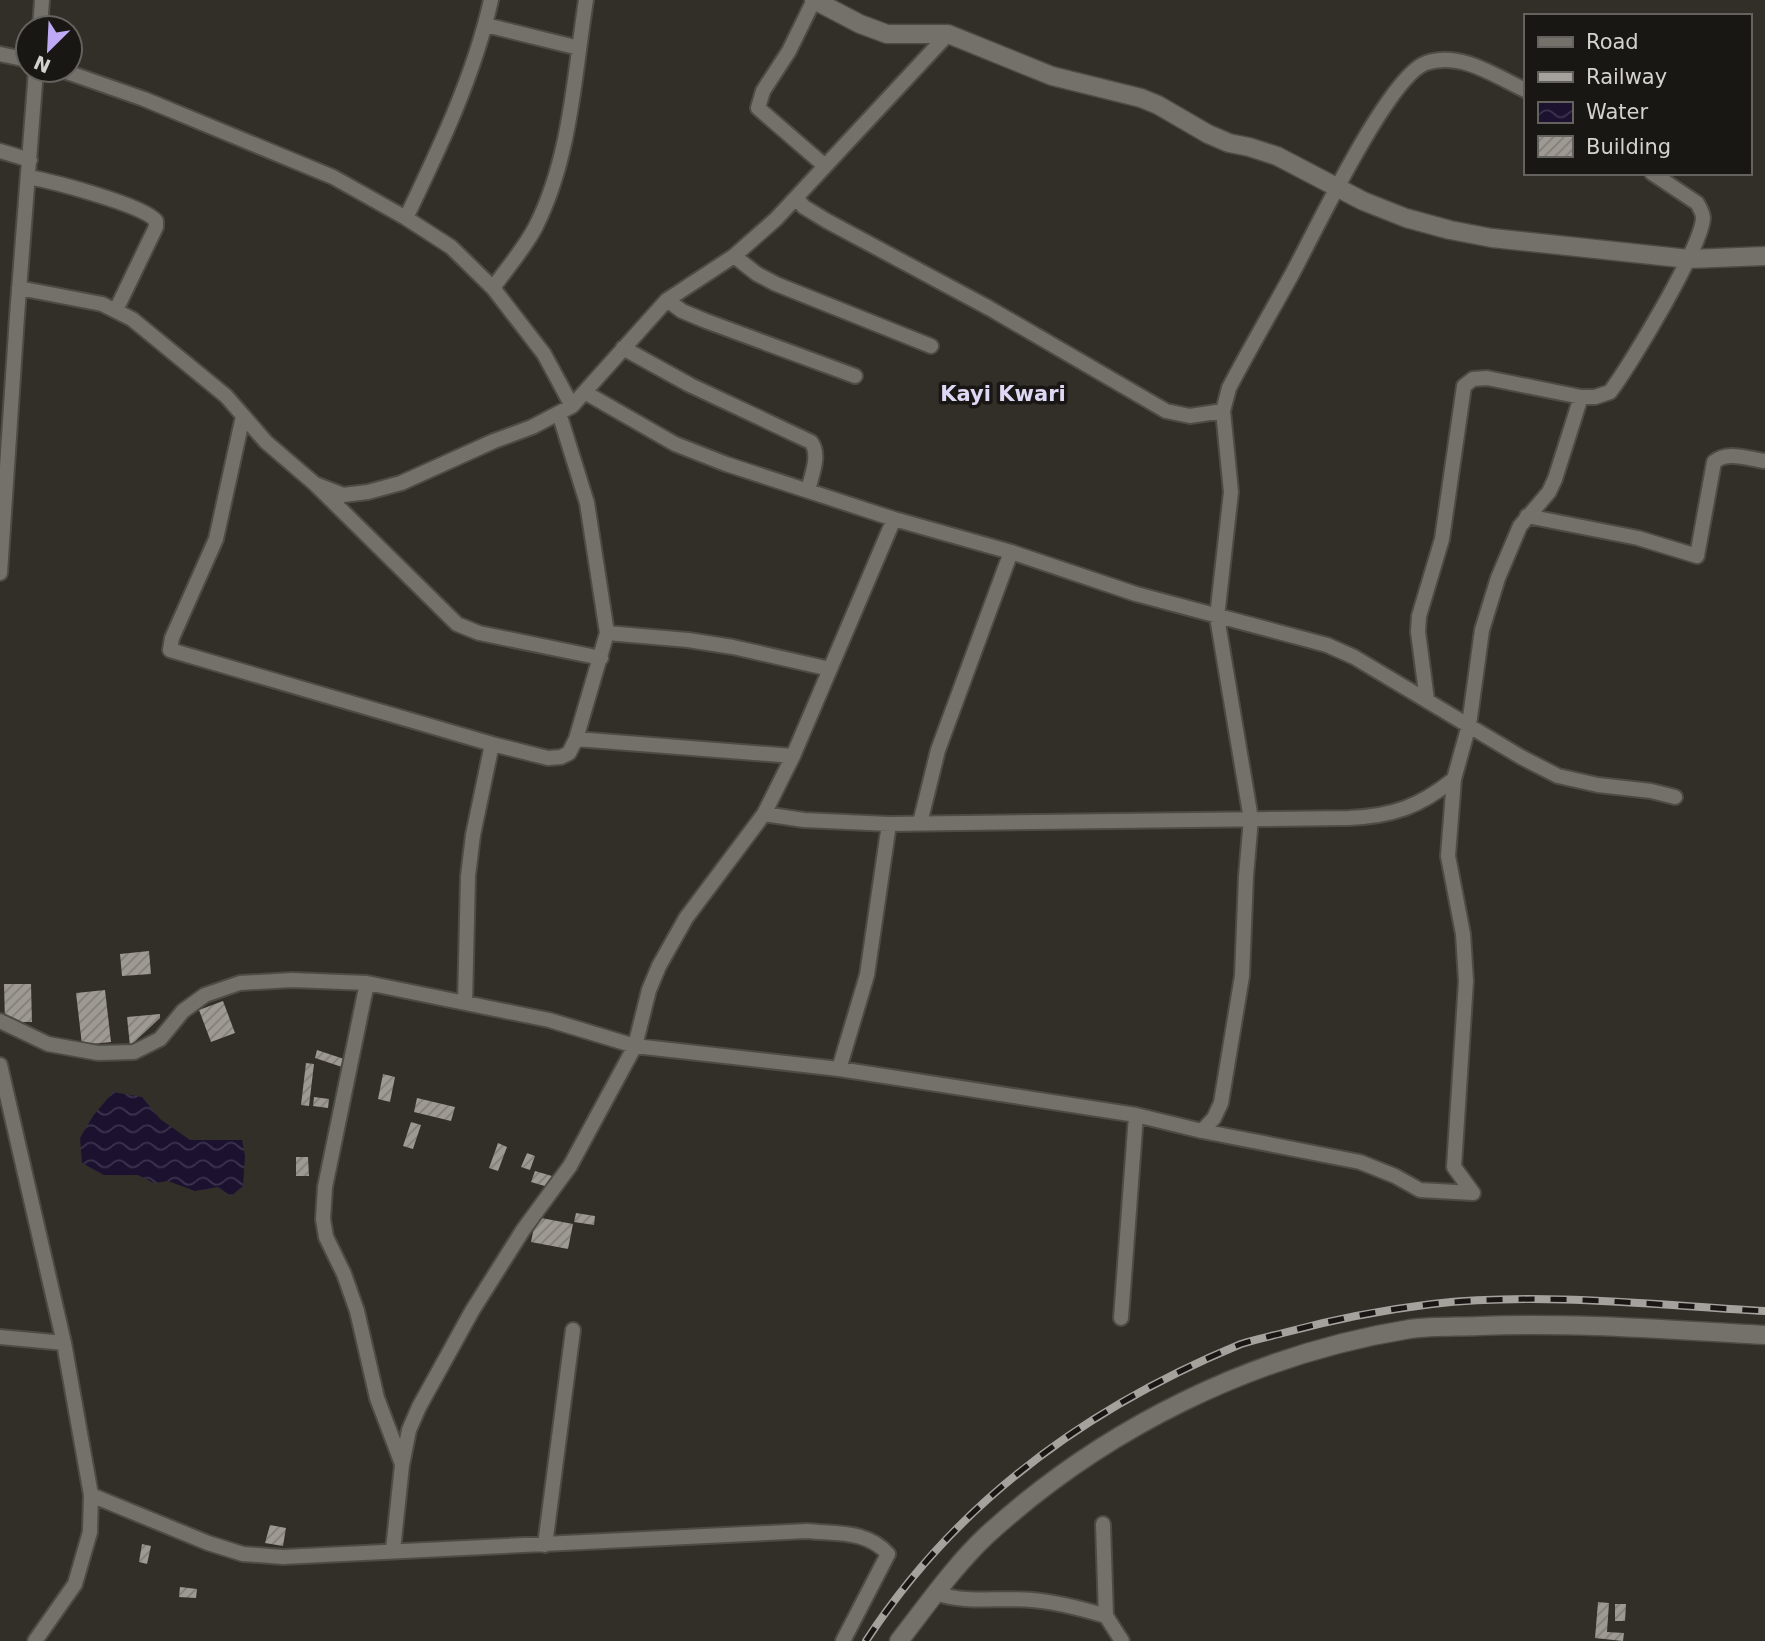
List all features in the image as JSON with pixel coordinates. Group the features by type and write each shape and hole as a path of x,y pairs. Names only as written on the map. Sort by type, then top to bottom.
{"street":[{"path":"406,218 456,110 486,25 491,0"},
{"path":"493,288 535,227 552,186 566,137 586,0"},
{"path":"825,166 758,108 763,92 789,51 814,0 860,24 887,34 948,34 1052,76 1158,105 1208,134 1276,156 1363,201 1406,218 1450,230 1492,238 1689,259 1765,256"},
{"path":"486,25 579,48"},
{"path":"315,484 343,495 368,492 401,483 566,410 586,393 667,300 734,257 796,198 948,34"},
{"path":"1202,1131 1214,1118 1221,1102 1239,1000 1251,820 1217,617 1231,492 1223,411 1229,388 1336,187 1403,80 1423,64 1443,58 1472,64 1524,90"},
{"path":"84,78 144,99 333,177 406,218 450,247 493,288 544,354 566,410 587,503 607,633 576,739 569,753 548,758 492,744 170,650 172,638 216,539 243,416"},
{"path":"0,573 2,486 35,84"},
{"path":"0,151 30,160"},
{"path":"1426,700 1418,632 1419,616 1442,539 1464,386 1473,379 1487,379 1581,397 1595,397 1610,392 1689,259 1703,219 1697,203 1655,175"},
{"path":"29,177 65,184 145,212 156,221 156,227 116,310"},
{"path":"796,198 827,221 989,308 1166,411 1191,416 1223,411"},
{"path":"734,257 776,284 931,346"},
{"path":"19,288 102,304 132,319 226,396 266,442 315,484 457,624 479,633 601,658"},
{"path":"667,300 682,311 706,321 855,376"},
{"path":"623,348 690,385 811,442 816,453 808,491"},
{"path":"586,393 675,444 726,464 894,519 1011,552 1136,594 1327,645 1354,657 1521,757 1558,776 1675,797"},
{"path":"0,1021 48,1044 97,1053 134,1052 160,1039 183,1011 205,995 240,983 292,980 367,984 549,1020 635,1046 839,1069 1136,1115 1202,1131 1360,1162 1395,1176 1420,1190 1473,1193 1454,1167 1466,981 1463,934 1448,856 1454,779 1469,725 1482,630 1497,578 1520,526 1549,492 1581,397"},
{"path":"1527,516 1638,538 1697,556 1714,462 1729,456 1765,461"},
{"path":"393,1550 402,1465 409,1430 419,1407 472,1311 523,1230 570,1166 635,1046 649,990 686,918 764,814 793,755 894,519"},
{"path":"920,823 938,750 1011,552"},
{"path":"607,633 699,641 830,669"},
{"path":"576,739 793,755"},
{"path":"465,1003 468,876 473,835 492,744"},
{"path":"764,814 804,820 889,824 1380,816 1410,808 1434,795 1454,779"},
{"path":"839,1069 867,975 889,824"},
{"path":"367,984 325,1187 323,1219 326,1237 344,1273 357,1311 377,1398 402,1465"},
{"path":"0,1065 64,1343 91,1495 90,1532 75,1584 35,1641"},
{"path":"1121,1318 1136,1115"},
{"path":"899,1641 936,1593 986,1536 1044,1488 1148,1419 1246,1373 1330,1346 1412,1329 1536,1324 1765,1335"},
{"path":"545,1545 573,1330"},
{"path":"0,1337 64,1343"},
{"path":"91,1495 208,1543 243,1554 283,1557 807,1531 851,1533 879,1544 888,1553 843,1641"},
{"path":"1103,1524 1107,1616 1122,1641"},
{"path":"936,1593 953,1600 1034,1600 1107,1616"}],"water":[{"path":"113,1092 142,1097 160,1119 190,1140 242,1140 245,1156 243,1186 231,1196 218,1187 195,1191 168,1181 154,1183 138,1175 104,1175 82,1163 80,1138 93,1116"}],"building":[{"path":"149,951 151,974 122,976 120,954"},
{"path":"4,984 31,984 32,1022 5,1022"},
{"path":"105,990 111,1042 82,1045 76,993"},
{"path":"223,1001 235,1033 211,1042 199,1010"},
{"path":"160,1014 160,1018 130,1046 127,1017"},
{"path":"317,1050 347,1060 345,1068 315,1058"},
{"path":"306,1063 314,1064 309,1106 301,1105"},
{"path":"383,1074 395,1077 390,1102 378,1099"},
{"path":"314,1097 329,1099 328,1108 313,1106"},
{"path":"417,1098 455,1107 451,1121 414,1112"},
{"path":"411,1122 421,1125 413,1149 403,1146"},
{"path":"498,1143 507,1147 498,1171 489,1168"},
{"path":"527,1153 535,1156 530,1170 521,1167"},
{"path":"296,1157 308,1157 309,1176 296,1176"},
{"path":"535,1171 552,1176 548,1187 531,1182"},
{"path":"576,1213 595,1216 594,1225 574,1222"},
{"path":"536,1217 573,1224 568,1249 531,1242"},
{"path":"270,1525 286,1528 283,1546 265,1543"},
{"path":"142,1544 151,1546 147,1564 139,1562"},
{"path":"180,1587 197,1589 196,1598 179,1597"},
{"path":"1598,1602 1609,1603 1607,1632 1624,1633 1623,1641 1595,1638"},
{"path":"1615,1604 1626,1604 1625,1621 1615,1621"}],"railway":[{"path":"866,1641 902,1591 941,1544 984,1502 1030,1464 1131,1397 1241,1344 1359,1315 1473,1301 1557,1299 1765,1311"}],"district":[{"name":"Kayi Kwari","path":"1003,394"}]}
